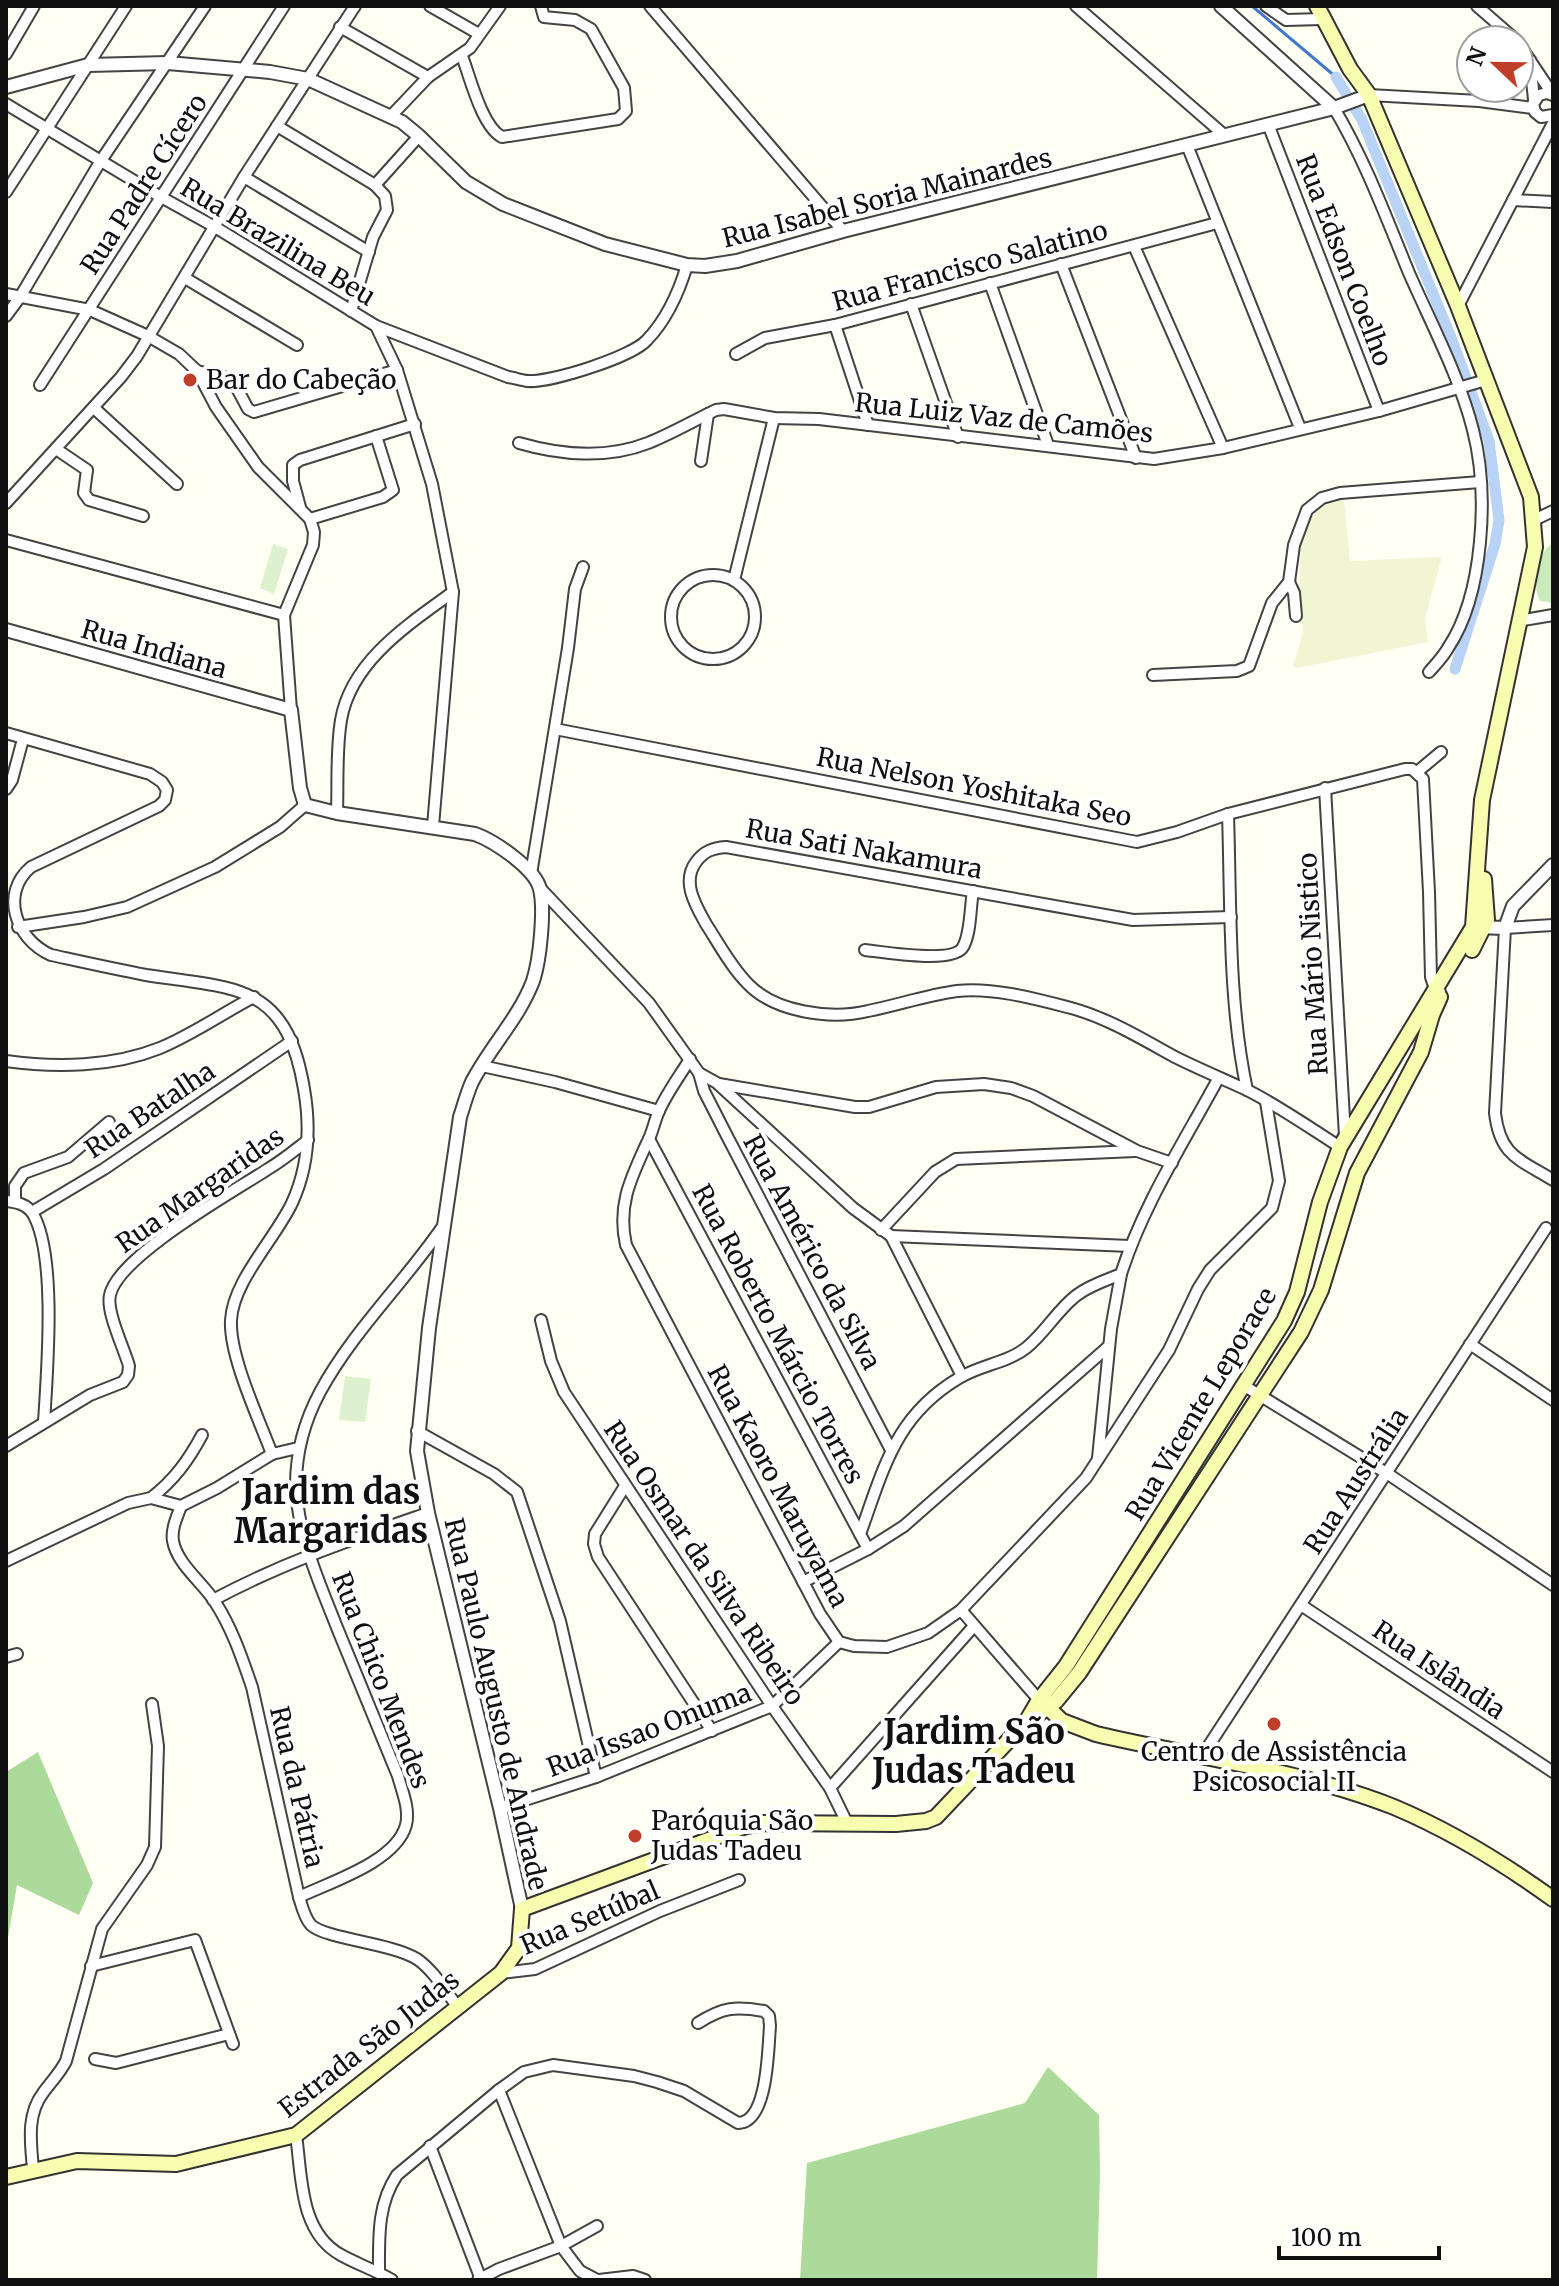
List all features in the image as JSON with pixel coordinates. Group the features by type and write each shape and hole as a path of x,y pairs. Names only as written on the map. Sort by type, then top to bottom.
{"main road":[{"path":"1319,12 1364,96 1458,306 1471,385 1531,497 1535,547 1482,800 1478,856 1479,927"},
{"name":"Rua Vicente Leporace","path":"522,1909 746,1826 764,1823 896,1824 936,1817 1043,1704 1284,1321 1297,1292 1320,1202 1343,1142 1404,1041 1479,927"},
{"path":"1439,992 1421,1052 1357,1173 1321,1290 1301,1332 1081,1671 1043,1704 1062,1721 1096,1734 1338,1789 1393,1807 1456,1836 1553,1899"},
{"path":"1404,1041 1417,1042 1421,1052"},
{"name":"Estrada São Judas","path":"6,2177 77,2161 176,2164 296,2135 501,1973 519,1948 522,1909"}],"street":[{"path":"7,48 34,6"},
{"path":"6,192 126,6"},
{"path":"6,316 100,162 205,6"},
{"name":"Rua Padre Cícero","path":"40,385 284,6"},
{"path":"6,503 121,377 185,278 244,177 355,6"},
{"path":"391,116 428,77 462,56 500,6"},
{"path":"462,56 485,117 494,133 502,137 618,119 626,111 624,88 591,29 575,20 544,17 541,6"},
{"path":"650,6 843,231"},
{"path":"1076,6 1223,134"},
{"path":"1221,6 1339,106 1471,385 1482,522 1472,583 1461,622 1449,647 1429,672"},
{"path":"1266,6 1286,20 1319,12"},
{"path":"1477,6 1497,24"},
{"path":"433,7 479,34"},
{"path":"340,27 428,77"},
{"name":"Rua Isabel Soria Mainardes","path":"6,87 88,65 168,63 308,79 391,116 419,136 466,182 503,204 605,244 687,265 705,266 737,261 843,231 1339,106 1364,96"},
{"path":"1535,66 1553,95"},
{"path":"1536,108 1543,93 1553,95"},
{"path":"1364,96 1479,101 1536,108 1553,115"},
{"path":"1535,100 1543,125 1538,150"},
{"name":"Rua Brazilina Beu","path":"6,104 376,326 397,370 415,424 432,484 453,592 433,826"},
{"path":"1458,306 1553,123"},
{"name":"Rua Edson Coelho","path":"1268,124 1379,411"},
{"path":"277,126 375,185 385,196 387,210 373,237 351,311"},
{"path":"375,185 419,136"},
{"path":"1187,145 1300,428"},
{"path":"244,177 369,252"},
{"path":"1513,200 1553,202"},
{"name":"Rua Francisco Salatino","path":"736,354 765,338 835,325 1217,223"},
{"path":"1134,246 1223,448"},
{"path":"1061,264 1136,458"},
{"path":"376,326 508,377 528,381 551,378 619,357 646,343 675,301 687,265"},
{"path":"185,278 297,345"},
{"path":"990,283 1048,445"},
{"path":"6,294 90,310 179,354 197,371 216,407 258,467 310,519 314,532 313,545 284,615 291,710 305,805"},
{"path":"911,304 958,437"},
{"path":"835,325 868,425"},
{"path":"197,371 232,379 248,409 254,412 397,370"},
{"name":"Rua Luiz Vaz de Camões","path":"519,443 569,454 630,448 724,409 774,418 819,419 1136,458 1174,457 1379,411 1471,385"},
{"path":"94,408 177,484"},
{"path":"701,461 708,414"},
{"path":"734,580 774,418"},
{"path":"300,509 293,481 293,465 300,460 415,424"},
{"path":"310,519 383,497 393,490 376,436"},
{"path":"56,449 87,470 84,493 89,500 143,516"},
{"path":"1153,675 1245,669 1249,666 1272,603 1289,582 1299,527 1307,510 1322,498 1340,493 1480,482"},
{"path":"1534,520 1553,511"},
{"path":"6,540 284,615"},
{"path":"531,874 575,589 583,567"},
{"path":"707,574 734,580 745,588 753,600 756,614 754,628 739,651 726,657 699,657 677,639 671,612 675,599 683,587 707,574"},
{"path":"1289,582 1294,593 1296,616"},
{"path":"337,813 341,720 353,686 395,634 453,592"},
{"path":"1518,621 1553,615"},
{"name":"Rua Indiana","path":"6,630 291,710"},
{"name":"Rua Nelson Yoshitaka Seo","path":"555,729 1126,841 1154,839 1228,814 1405,769 1420,776"},
{"path":"6,733 150,774 167,790 165,800 159,806 19,875 10,896 10,908 18,927 37,949 51,955 145,975 225,986 254,997 269,1008 292,1041 301,1068 308,1108 307,1157 293,1201 243,1284 234,1301 231,1318 235,1352 272,1454"},
{"path":"6,789 12,780 23,739"},
{"path":"1439,992 1431,977 1429,892 1420,776 1441,752"},
{"name":"Rua Mário Nistico","path":"1325,788 1343,1142"},
{"path":"305,805 337,813 433,826 490,840 531,874 540,888"},
{"path":"18,927 127,907 215,867 280,827 305,805"},
{"path":"1228,814 1239,1040 1247,1090"},
{"name":"Rua Sati Nakamura","path":"1231,917 1133,920 726,847 703,853 693,865 690,877 696,907 728,959 761,995 787,1006 844,1014 958,991 991,993 1072,1009 1096,1017 1218,1079 1247,1090 1343,1142"},
{"path":"1553,865 1513,906 1505,928 1495,1113 1500,1141 1517,1157 1553,1180"},
{"name":"Rua Américo da Silva","path":"540,888 649,1003 699,1073 704,1091 891,1450"},
{"name":"Rua Paulo Augusto de Andrade","path":"522,1909 428,1513 417,1451 417,1431 460,1117 471,1084 523,1002 532,981 540,945 540,888"},
{"path":"865,950 937,956 961,951 973,891"},
{"path":"1479,927 1553,925"},
{"path":"6,1049 9,1061 36,1065 129,1058 162,1047 254,997"},
{"name":"Rua Batalha","path":"32,1212 153,1137 292,1041"},
{"name":"Rua Kaoro Maruyama","path":"690,1059 659,1111 628,1180 623,1200 622,1227 626,1245 803,1582 839,1642 854,1646 887,1647 928,1633 961,1610 1098,1462 1169,1350 1210,1270 1272,1208 1279,1181 1266,1102"},
{"path":"482,1066 555,1082 659,1111"},
{"path":"699,1073 717,1083 853,1208 886,1233 962,1376"},
{"path":"1098,1462 1109,1346 1121,1274 1130,1246 1218,1079"},
{"path":"717,1083 839,1106 869,1107 936,1087 984,1084 1011,1088 1033,1096 1137,1151 1172,1163"},
{"path":"6,1446 44,1422 47,1283 39,1232 32,1212 26,1206 11,1202 15,1186 24,1173 68,1157 109,1122"},
{"path":"1101,1152 1104,1145 1102,1132"},
{"name":"Rua Roberto Márcio Torres","path":"649,1139 868,1549"},
{"name":"Rua Margaridas","path":"44,1422 90,1395 123,1382 128,1375 129,1366 109,1298 113,1284 123,1270 179,1226 272,1167 308,1140"},
{"path":"886,1233 935,1172 956,1159 1137,1151"},
{"name":"Rua Chico Mendes","path":"299,1897 368,1865 387,1852 401,1837 406,1823 406,1805 398,1776 310,1553 296,1486 298,1448 319,1394 338,1362 444,1224"},
{"name":"Rua Austrália","path":"1202,1756 1546,1228"},
{"path":"886,1233 1130,1246"},
{"path":"860,1534 891,1450 902,1429 929,1399 962,1376 1026,1348 1076,1296 1121,1274"},
{"name":"Rua Osmar da Silva Ribeiro","path":"541,1320 551,1361 564,1392 772,1706 830,1788 847,1823"},
{"path":"1470,1344 1553,1400"},
{"path":"803,1582 868,1549 904,1526 1109,1346"},
{"path":"1243,1385 1388,1474 1553,1585"},
{"path":"417,1431 494,1474 517,1492 560,1621 596,1777"},
{"path":"6,1561 128,1503 151,1498 182,1469 202,1435"},
{"path":"151,1498 181,1506 272,1454 298,1448"},
{"path":"625,1486 595,1534 598,1557 712,1731"},
{"name":"Rua da Pátria","path":"181,1506 174,1525 173,1544 213,1600 242,1656 307,1920 314,1928 373,1942 418,1960 429,1969 457,2006"},
{"path":"213,1600 310,1553 428,1513"},
{"name":"Rua Islândia","path":"1301,1605 1553,1772"},
{"path":"961,1610 1043,1704"},
{"path":"830,1788 974,1626"},
{"name":"Rua Issao Onuma","path":"500,1808 596,1777 772,1706 839,1642"},
{"path":"33,2169 31,2120 41,2095 66,2061 107,1919 147,1865 155,1847 158,1746 152,1704"},
{"name":"Rua Setúbal","path":"501,1973 535,1969 660,1911 739,1880"},
{"path":"91,1966 195,1940 231,2039 116,2063 95,2059"},
{"path":"379,2272 382,2207 397,2175 524,2072 553,2065 657,2082 684,2091 738,2123 748,2122 756,2114 762,2097 769,2016 764,2011 734,2006 711,2014 698,2023"},
{"path":"499,2090 561,2246 580,2271 598,2280 633,2276 645,2280"},
{"path":"296,2135 307,2210 316,2230 338,2254 392,2280"},
{"path":"430,2146 479,2279 561,2246 597,2226"}],"green space":[{"path":"1344,499 1350,561 1442,557 1425,618 1428,642 1297,668 1293,666 1303,633 1299,585 1301,544 1307,522 1321,507"},
{"path":"1553,543 1553,603 1540,601 1536,578 1539,561"},
{"path":"273,544 288,549 274,594 260,588"},
{"path":"345,1376 371,1379 365,1422 339,1420"},
{"path":"38,1752 93,1883 79,1915 17,1885 6,1949 6,1772"},
{"path":"1048,2067 1099,2115 1097,2280 800,2280 807,2163 1025,2103"}],"waterway":[{"path":"1252,6 1336,77"},
{"path":"1336,77 1362,120 1452,340 1489,441 1499,520 1495,544 1455,669"}],"place":[{"name":"Bar do Cabeção","path":"190,380"},
{"name":"Centro de Assistência Psicosocial II","path":"1274,1724"},
{"name":"Paróquia São Judas Tadeu","path":"635,1836"}],"district":[{"name":"Jardim das Margaridas","path":"331,1512"},
{"name":"Jardim São Judas Tadeu","path":"974,1752"}]}
